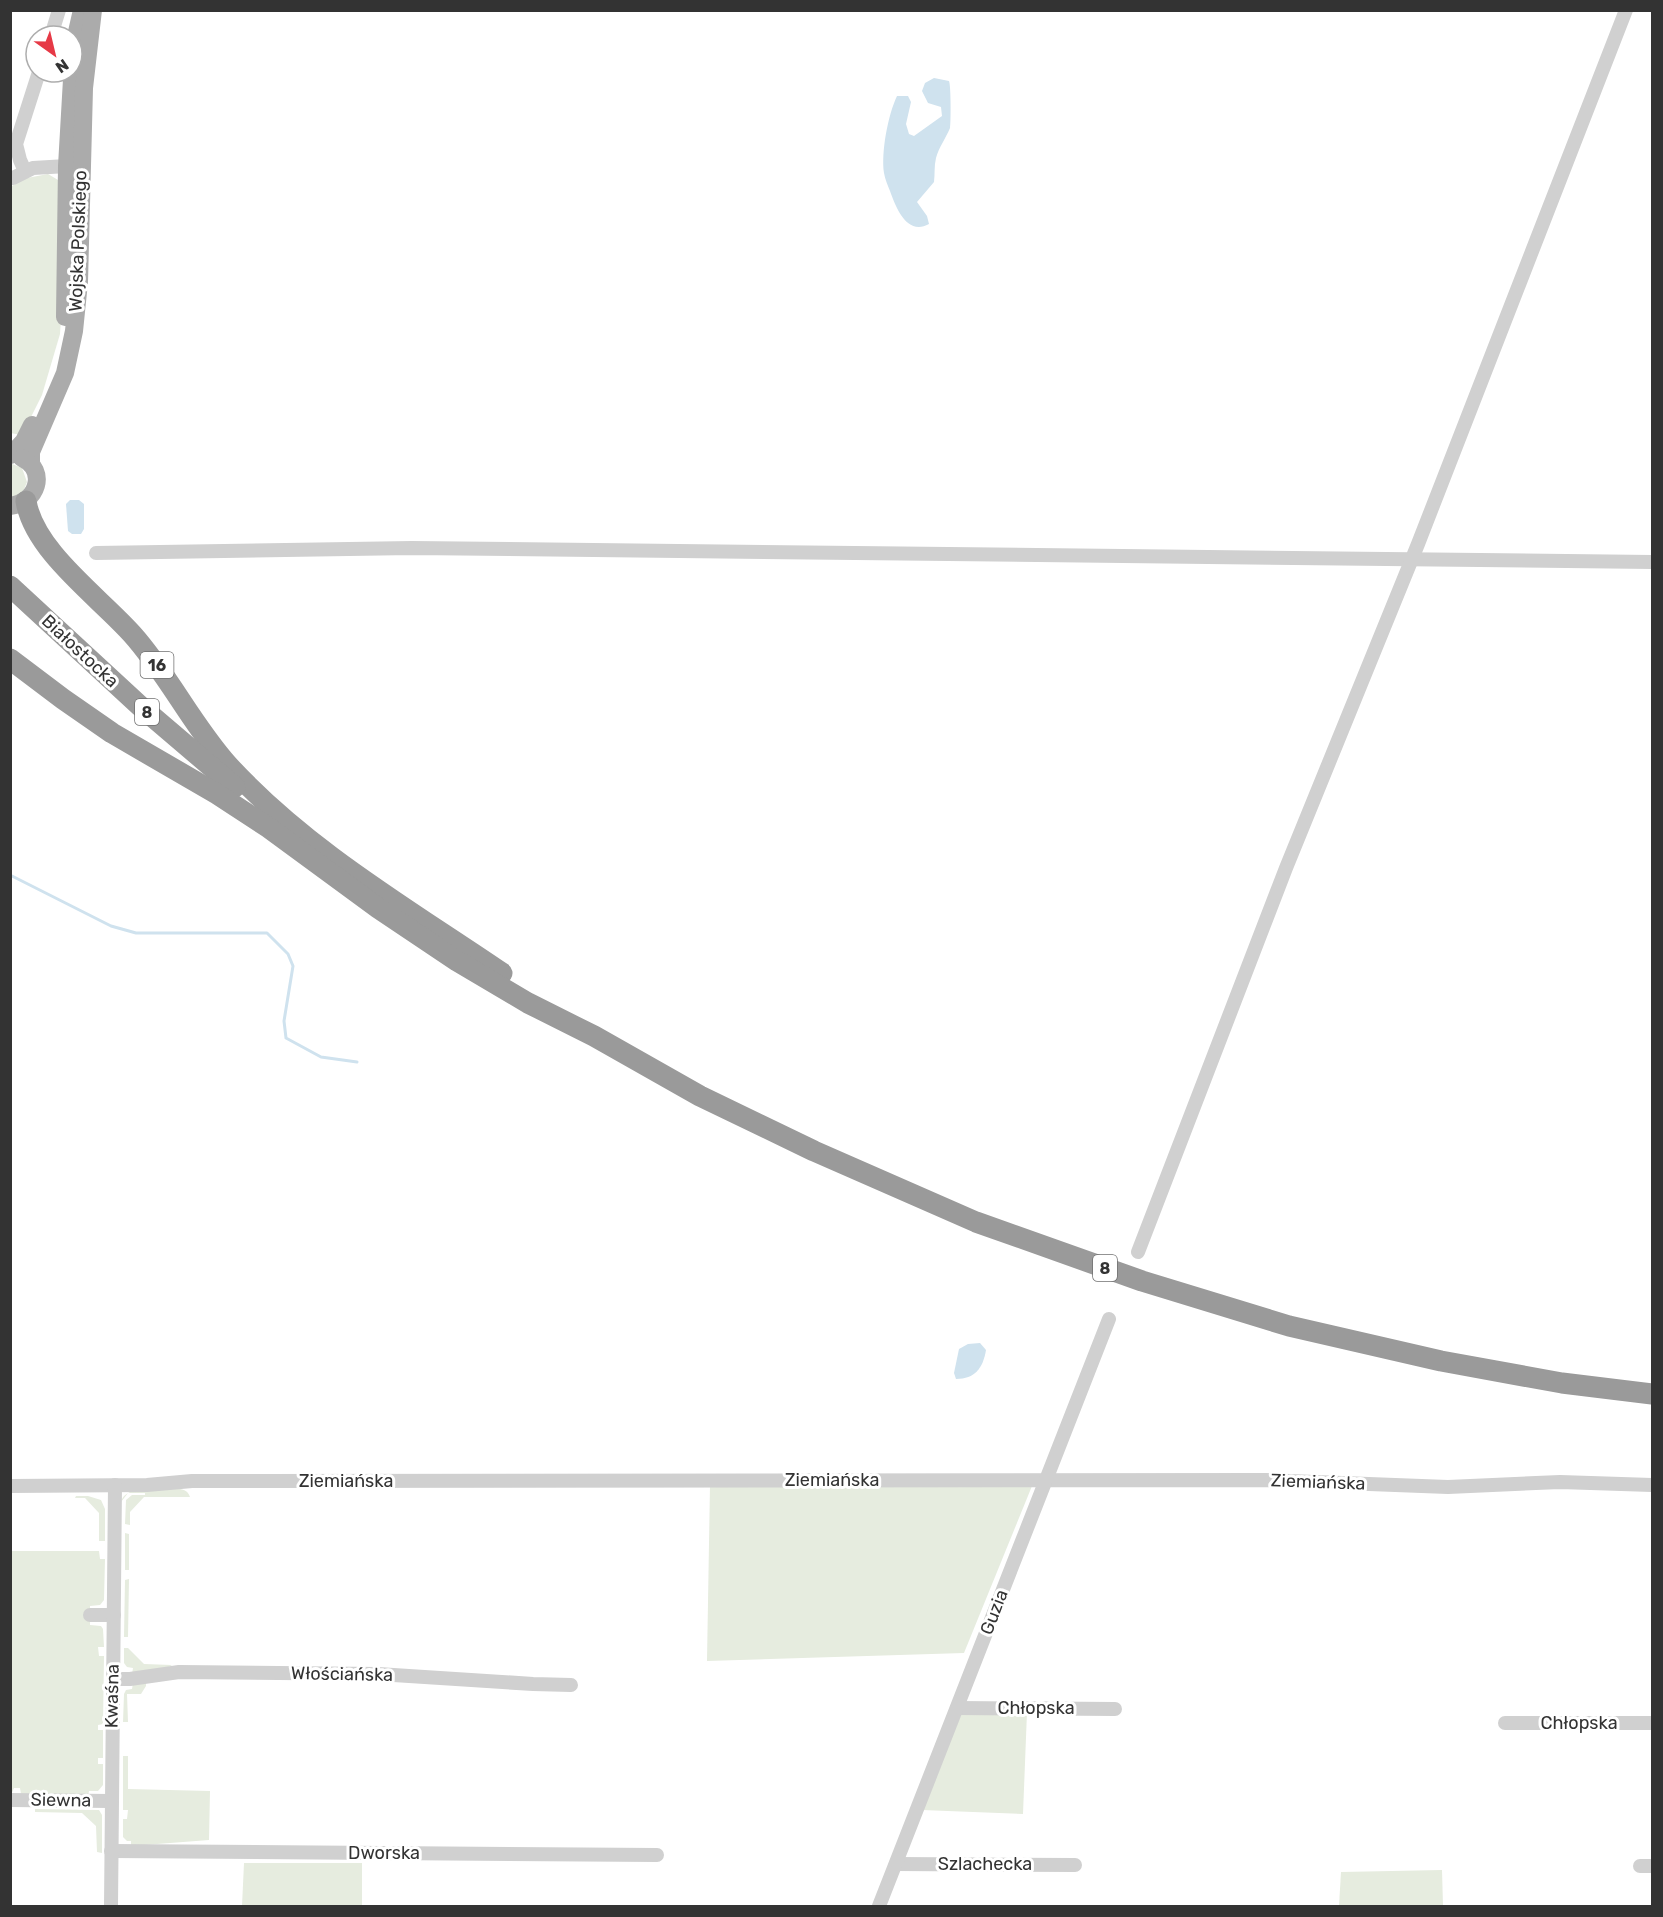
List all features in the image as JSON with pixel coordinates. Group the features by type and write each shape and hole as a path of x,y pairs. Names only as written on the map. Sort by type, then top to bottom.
{"highway":[{"name":"16","path":"18,504 45,544 133,635 228,764 292,827"},
{"name":"Białostocka","path":"10,586 140,706 228,782 292,827"},
{"name":"Białostocka","path":"10,600 137,717 269,828"},
{"path":"10,659 104,728 207,788 269,828"},
{"name":"8","path":"292,827 388,896 594,1036"},
{"name":"8","path":"269,828 378,908 457,962 528,1003 594,1036 700,1096 814,1152 976,1222 1142,1281 1289,1326 1441,1361 1562,1383 1653,1394"}],"main road":[{"name":"Wojska Polskiego","path":"31,464 31,452 64,373 72,346 79,282 74,166 74,45 82,10"},
{"name":"Wojska Polskiego","path":"11,455 24,441 42,404 63,342 74,166 93,10"},
{"path":"11,455 20,456 31,464"},
{"name":"16","path":"18,504 32,495 37,482 31,464"}],"street":[{"path":"1138,1252 1286,868 1412,558 1626,10"},
{"path":"35,84 16,144 20,160 19,174 43,167 74,166"},
{"path":"96,553 412,548 1653,562"},
{"name":"Guzia","path":"879,1906 1109,1319"},
{"name":"Ziemiańska","path":"10,1486 147,1485 192,1481 1045,1480 1266,1480 1448,1487 1560,1482 1653,1485"},
{"name":"Kwaśna","path":"111,1906 115,1485"},
{"path":"90,1615 114,1615"},
{"name":"Włościańska","path":"113,1679 179,1672 367,1673 571,1685"},
{"name":"Chłopska","path":"957,1708 1114,1709"},
{"name":"Chłopska","path":"1505,1723 1653,1723"},
{"name":"Siewna","path":"10,1800 111,1801"},
{"name":"Dworska","path":"111,1851 657,1855"},
{"name":"Szlachecka","path":"896,1864 1075,1865"}],"shaded area":[{"path":"48,174 58,180 62,304 60,334 42,395 22,435 10,433 10,187 27,178"},
{"path":"10,463 22,468 27,482 23,492 10,499"},
{"path":"710,1485 1032,1486 964,1653 707,1661"},
{"path":"145,1489 180,1489 186,1491 190,1497 144,1497 130,1512 130,1525 125,1524 126,1500 132,1495 145,1495 145,1493 128,1493"},
{"path":"76,1496 88,1496 101,1500 105,1509 105,1541 99,1541 99,1513 85,1498 75,1498"},
{"path":"125,1533 129,1534 129,1570 125,1570"},
{"path":"11,1551 99,1551 100,1559 105,1559 104,1600 100,1605 90,1606 90,1625 101,1626 103,1629 104,1647 98,1647 99,1656 104,1656 103,1724 98,1725 98,1730 103,1730 103,1758 98,1758 98,1764 103,1764 103,1785 98,1791 89,1791 88,1796 21,1794 20,1788 14,1788 11,1795"},
{"path":"129,1579 128,1637 124,1637 125,1580"},
{"path":"124,1648 128,1648 144,1664 172,1665 165,1669 132,1674 133,1668 127,1667 124,1663"},
{"path":"133,1683 146,1683 146,1686 141,1694 127,1694 128,1722 123,1722 124,1694 126,1690 132,1689"},
{"path":"962,1712 1027,1712 1023,1814 922,1810"},
{"path":"123,1756 128,1756 128,1789 210,1791 209,1840 131,1846 131,1841 123,1837 123,1819 127,1819 128,1810 123,1810"},
{"path":"35,1809 99,1810 102,1815 102,1853 97,1852 96,1826 82,1813 35,1812"},
{"path":"244,1863 362,1863 362,1906 242,1906"},
{"path":"1442,1870 1443,1906 1339,1906 1341,1872"}],"water":[{"path":"934,78 949,81 950,128 936,158 934,182 917,202 927,216 929,224 921,227 909,223 899,212 884,173 884,144 897,96 908,96 911,102 906,124 909,134 914,136 942,116 941,107 928,103 922,91 925,83"},
{"path":"70,500 79,500 84,504 84,529 81,534 72,534 68,531 66,504"},
{"path":"980,1343 986,1350 980,1367 973,1375 956,1379 954,1373 959,1349 968,1344"}],"waterway":[{"path":"10,875 111,926 136,933 267,933 288,954 293,966 284,1021 286,1038 321,1057 357,1062"}]}
